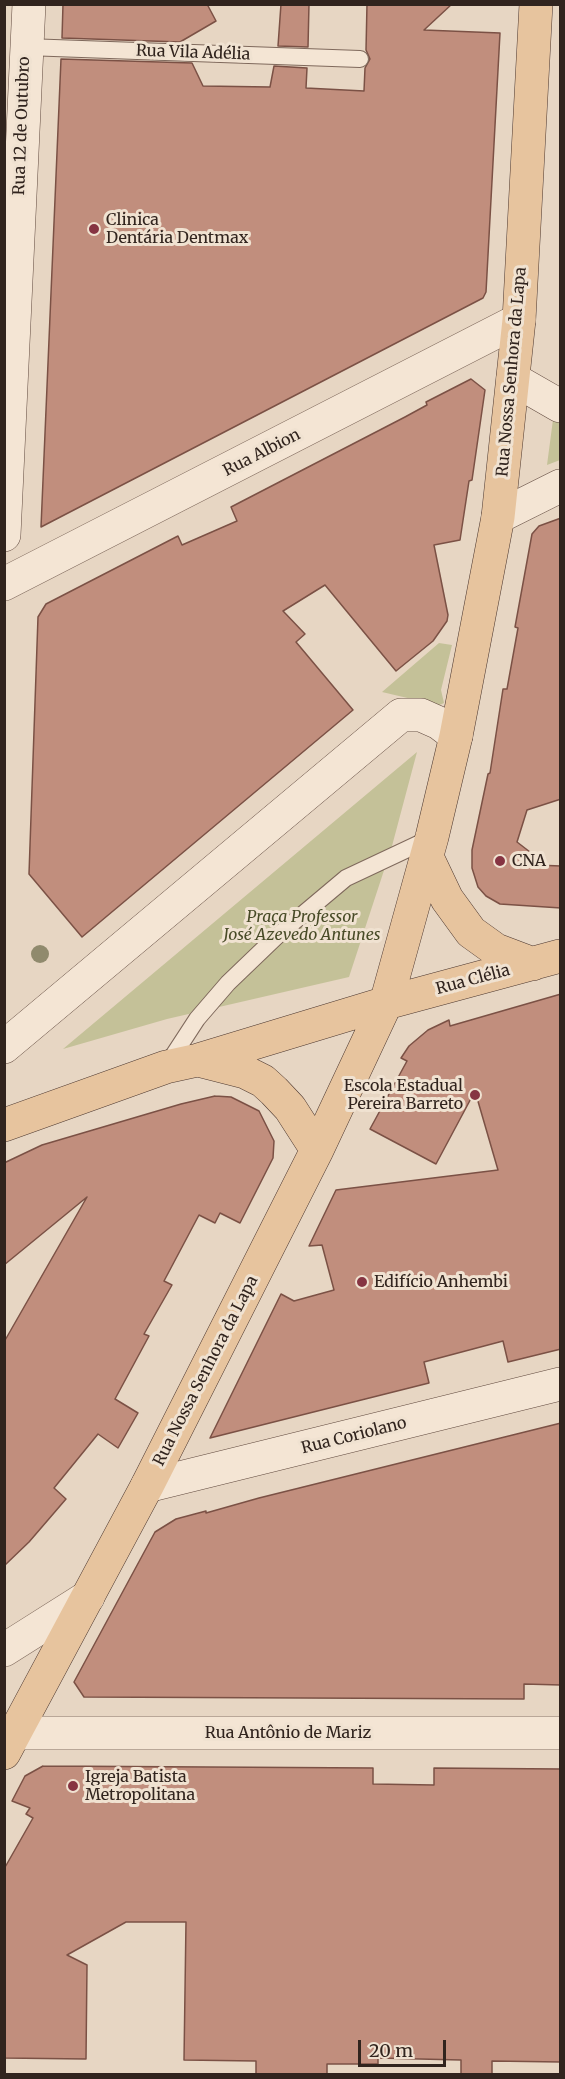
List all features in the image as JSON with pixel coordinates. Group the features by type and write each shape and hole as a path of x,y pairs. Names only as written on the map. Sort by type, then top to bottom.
{"main road":[{"name":"Rua Nossa Senhora da Lapa","path":"456,736 498,517 519,320 536,4"},
{"path":"4,1125 166,1067 198,1060 386,1003 430,847 456,736"},
{"path":"430,847 447,899 471,932 496,950 547,960"},
{"name":"Rua Clélia","path":"386,1003 547,960"},
{"name":"Rua Nossa Senhora da Lapa","path":"10,1743 147,1486 317,1150 386,1003"},
{"path":"198,1060 245,1072 263,1081 290,1108 317,1150"}],"street":[{"name":"Rua 12 de Outubro","path":"4,535 29,4"},
{"name":"Rua Albion","path":"4,584 519,320"},
{"path":"513,379 561,406"},
{"path":"498,517 561,486"},
{"path":"4,1047 400,716 421,715 439,723 456,736"},
{"name":"Rua Coriolano","path":"147,1486 561,1384"},
{"path":"4,1650 88,1597"},
{"name":"Rua Antônio de Mariz","path":"10,1743 561,1733"}],"lane":[{"name":"Rua Vila Adélia","path":"26,47 360,59"},
{"path":"166,1067 192,1025 228,983 277,936 346,878 430,847"}],"green space":[{"path":"554,412 560,415 560,460 547,465"},
{"path":"439,643 452,645 441,690 444,703 433,708 416,700 382,692"},
{"name":"Praça Professor José Azevedo Antunes","path":"417,752 392,846 349,977 167,1019 63,1049"}],"building":[{"path":"63,4 207,4 216,21 180,42 62,38"},
{"path":"281,4 309,4 308,47 278,46"},
{"path":"367,4 452,4 424,30 500,33 486,292 483,298 41,527 61,59 192,63 203,86 270,87 274,66 307,68 306,88 364,91 365,68 370,59 366,50"},
{"path":"471,379 485,390 472,480 469,481 460,540 434,545 448,615 447,621 433,641 396,671 325,585 283,611 305,634 296,642 353,710 82,937 29,874 38,617 46,604 178,536 182,545 237,521 231,507 405,417 427,405 426,402"},
{"path":"561,518 561,799 527,810 517,842 530,852 535,865 561,866 561,908 500,904 486,896 478,887 472,868 472,850 490,773 503,689 507,689 518,628 515,627 532,534 539,526"},
{"path":"561,994 561,1349 508,1362 503,1341 424,1362 429,1383 210,1438 281,1294 294,1301 334,1290 322,1245 309,1246 336,1190 498,1170 475,1091 436,1164 370,1129 407,1061 401,1058 409,1046 428,1030 449,1020 450,1026"},
{"path":"215,1096 231,1097 259,1111 274,1141 273,1158 240,1223 220,1213 215,1223 199,1215 164,1281 172,1285 144,1334 149,1336 115,1399 138,1413 118,1448 98,1434 54,1488 66,1499 29,1542 4,1566 4,1342 87,1197 4,1265 4,1163 42,1145"},
{"path":"561,1423 561,1685 524,1684 524,1699 84,1697 74,1682 155,1532 176,1519"},
{"path":"43,1766 373,1768 373,1784 434,1785 434,1768 561,1769 561,2062 492,2061 492,2074 461,2074 461,2060 378,2058 378,2064 327,2064 327,2074 256,2074 256,2061 184,2060 186,1922 126,1922 67,1955 87,1965 86,2059 4,2058 4,1869 33,1818 26,1814 30,1808 12,1801 25,1776"}],"place":[{"name":"Clinica Dentária Dentmax","path":"94,229"},
{"name":"CNA","path":"500,861"},
{"name":"Escola Estadual Pereira Barreto","path":"475,1095"},
{"name":"Edifício Anhembi","path":"362,1282"},
{"name":"Igreja Batista Metropolitana","path":"73,1786"}]}
